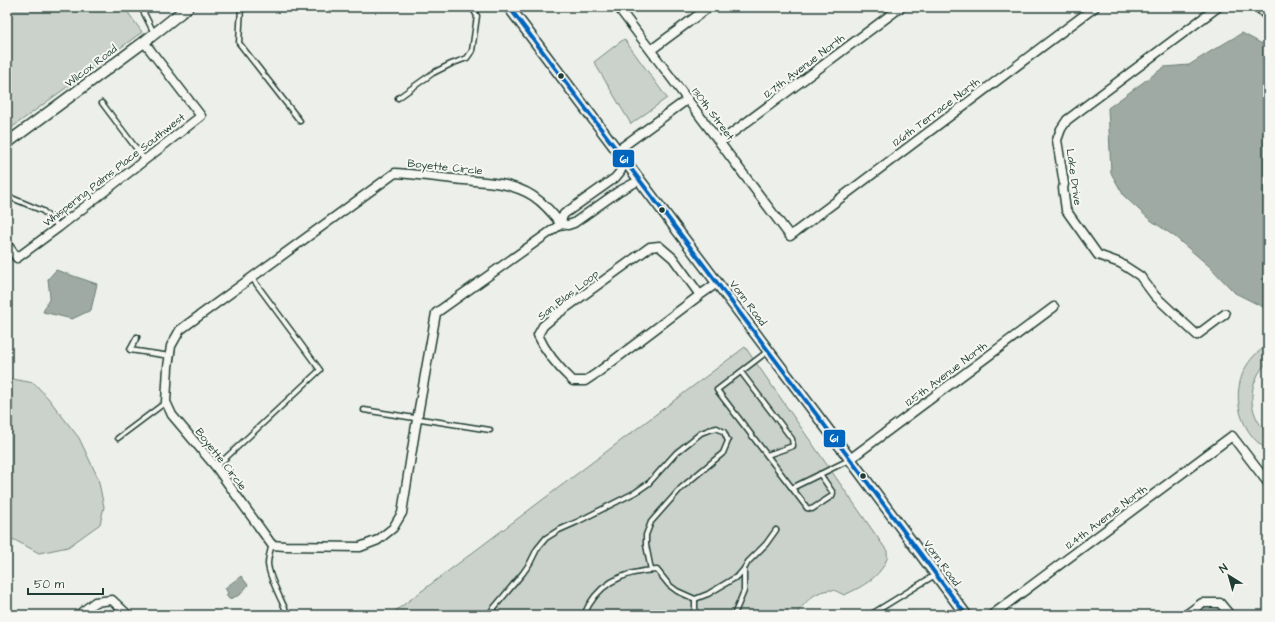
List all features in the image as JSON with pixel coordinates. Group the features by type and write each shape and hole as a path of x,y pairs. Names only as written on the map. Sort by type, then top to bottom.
{"street":[{"name":"Wilcox Road","path":"7,143 144,42 188,7"},
{"name":"Vonn Road","path":"509,7 626,160 966,615"},
{"name":"130th Street","path":"618,7 790,236"},
{"path":"650,50 708,7"},
{"name":"127th Avenue North","path":"720,142 901,7"},
{"name":"126th Terrace North","path":"790,236 1095,7"},
{"name":"Lake Drive","path":"1218,7 1067,120 1061,129 1057,140 1064,184 1063,188 1066,210 1098,255 1120,263 1140,276 1155,296 1197,335 1225,314"},
{"path":"1258,7 1268,17"},
{"name":"Whispering Palms Place Southwest","path":"7,244 17,258 201,116 144,42"},
{"path":"618,150 688,99"},
{"path":"562,224 564,214 615,178 626,160"},
{"name":"Boyette Circle","path":"272,545 216,467 172,415 166,402 171,346 180,330 395,173 418,174 478,181 514,187 533,196 544,204 562,224"},
{"path":"272,545 360,548 378,540 393,528 402,513 436,313 562,224 568,225 574,223 619,191 640,180"},
{"name":"San Blas Loop","path":"700,295 673,258 659,246 650,247 552,318 543,326 538,335 542,345 561,370 573,381 585,381 597,374 717,283"},
{"name":"125th Avenue North","path":"850,459 1054,307"},
{"name":"124th Avenue North","path":"992,615 1232,436 1268,483"},
{"path":"78,615 95,602 112,600 128,615"},
{"path":"1186,615 1202,603 1220,603 1230,615"}],"lane":[{"path":"141,7 154,33"},
{"path":"241,7 239,43 300,121"},
{"path":"398,98 433,73 466,58 472,51 477,16 472,7"},
{"path":"102,103 145,160"},
{"path":"7,196 43,211 59,227"},
{"path":"216,467 320,370 251,277"},
{"path":"137,337 130,350 170,356"},
{"path":"769,351 717,390 807,508 812,509 832,496 833,493 820,474"},
{"path":"741,372 792,439 793,446 767,455"},
{"path":"118,438 166,402"},
{"path":"364,410 490,430"},
{"path":"488,615 523,573 537,549 546,538 559,530 578,522 636,492 650,483 676,453 691,440 705,432 717,428 724,432 728,441 723,453 681,488 651,522 646,535 646,545 651,570"},
{"path":"792,488 850,459"},
{"path":"584,615 592,600 606,585 617,578 651,570 657,570 677,591 695,599 708,594 738,576 748,562 766,544 776,530"},
{"path":"272,545 268,564 270,574 288,615"},
{"path":"734,615 744,591 744,569"},
{"path":"870,615 936,574"},
{"path":"692,615 695,609 695,599"},
{"path":"904,615 914,615"}],"shaded area":[{"path":"7,7 124,7 142,32 7,131"},
{"path":"1242,33 1268,47 1268,308 1265,308 1235,293 1209,266 1174,236 1149,219 1124,196 1111,173 1108,108 1164,67 1189,65"},
{"path":"624,39 667,98 631,124 594,62"},
{"path":"56,270 97,284 91,310 72,319 43,312 50,297 48,279"},
{"path":"1268,345 1268,361 1256,379 1252,398 1256,416 1268,434 1268,450 1257,442 1243,420 1239,407 1238,394 1240,381 1245,368 1258,352"},
{"path":"745,347 887,551 887,559 883,567 868,582 844,595 833,590 820,592 806,602 796,615 390,615"},
{"path":"7,378 34,383 48,398 79,438 98,478 104,507 100,524 68,547 39,553 7,536"},
{"path":"241,576 248,585 240,595 229,599 226,595 228,593 225,588"}],"transit line":[{"name":"61","path":"509,7 966,615"}]}
